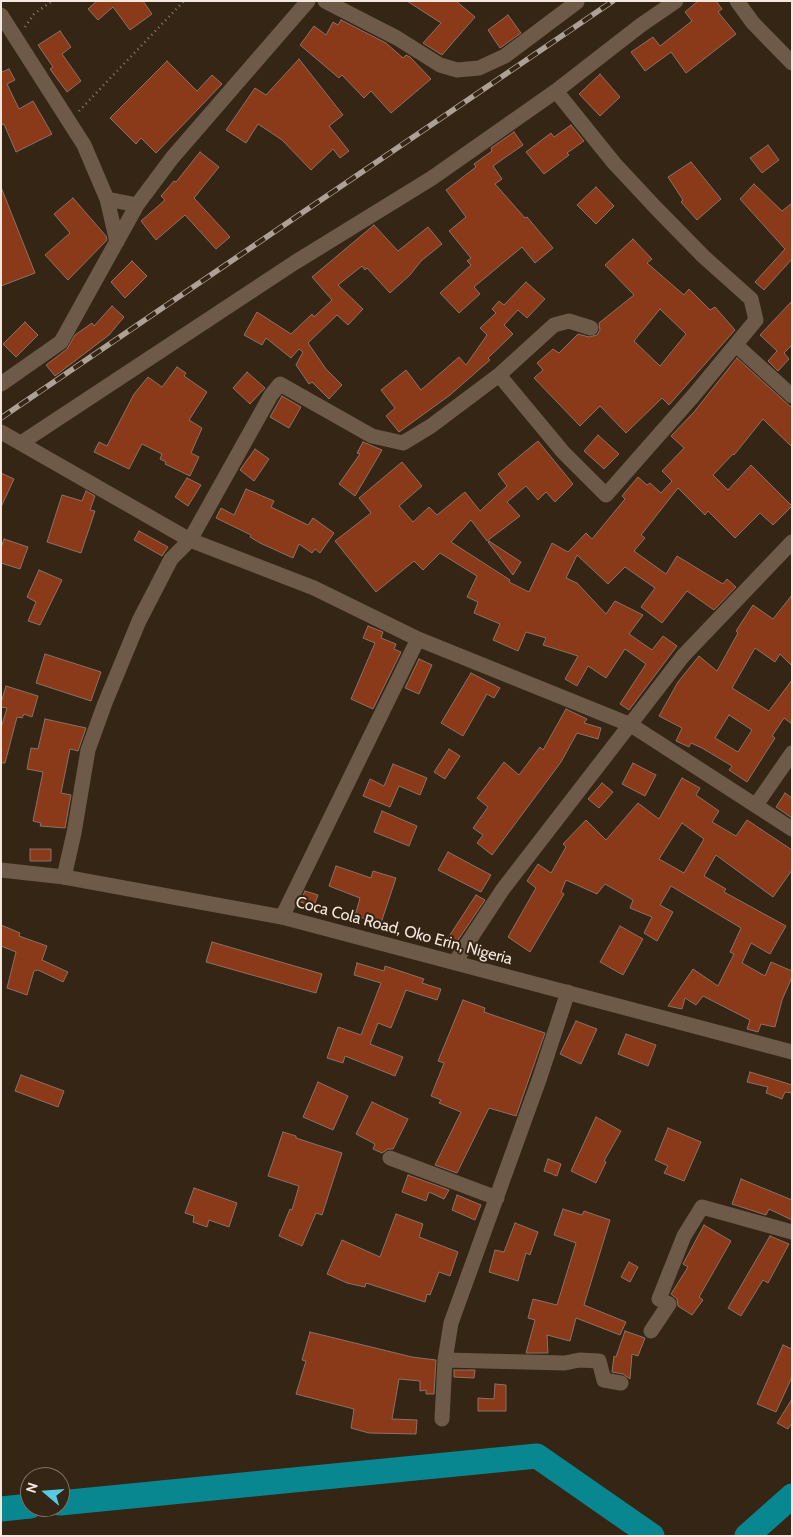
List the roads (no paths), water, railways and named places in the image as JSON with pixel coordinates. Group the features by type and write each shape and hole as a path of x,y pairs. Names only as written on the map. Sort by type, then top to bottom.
{"street":[{"path":"1,384 61,342 136,205 172,158 308,1"},
{"path":"325,1 397,38 440,65 457,70 478,68 505,56 578,2"},
{"path":"21,443 294,262 432,178 556,91 641,25 676,1"},
{"path":"737,1 753,23 792,63"},
{"path":"1,15 84,145 107,199 117,242"},
{"path":"499,375 563,452 606,495 756,320 752,299 704,258 644,195 614,163 556,91"},
{"path":"107,199 136,205"},
{"path":"64,877 74,833 88,750 105,702 147,606 172,559 190,540 270,395 280,384 372,436 403,443 431,426 499,375 554,326 569,321 591,328"},
{"path":"736,345 792,396"},
{"path":"1,432 190,540 314,588 418,639 631,725 792,829"},
{"path":"455,962 503,889 683,656 792,542"},
{"path":"282,917 418,639"},
{"path":"756,806 792,753"},
{"name":"Coca Cola Road, Oko Erin, Nigeria","path":"1,870 64,877 282,917 792,1052"},
{"path":"442,1419 445,1360 451,1323 497,1198 568,992"},
{"path":"390,1158 497,1198"},
{"path":"651,1331 669,1304 658,1299 684,1236 702,1207 792,1232"},
{"path":"445,1360 565,1363 579,1360 599,1361 604,1380 621,1382"}],"waterway":[{"path":"70,1502 537,1456 652,1536"},
{"path":"747,1536 792,1496"},
{"path":"1,1509 20,1507"}],"railway":[{"path":"1,418 613,1"}]}
